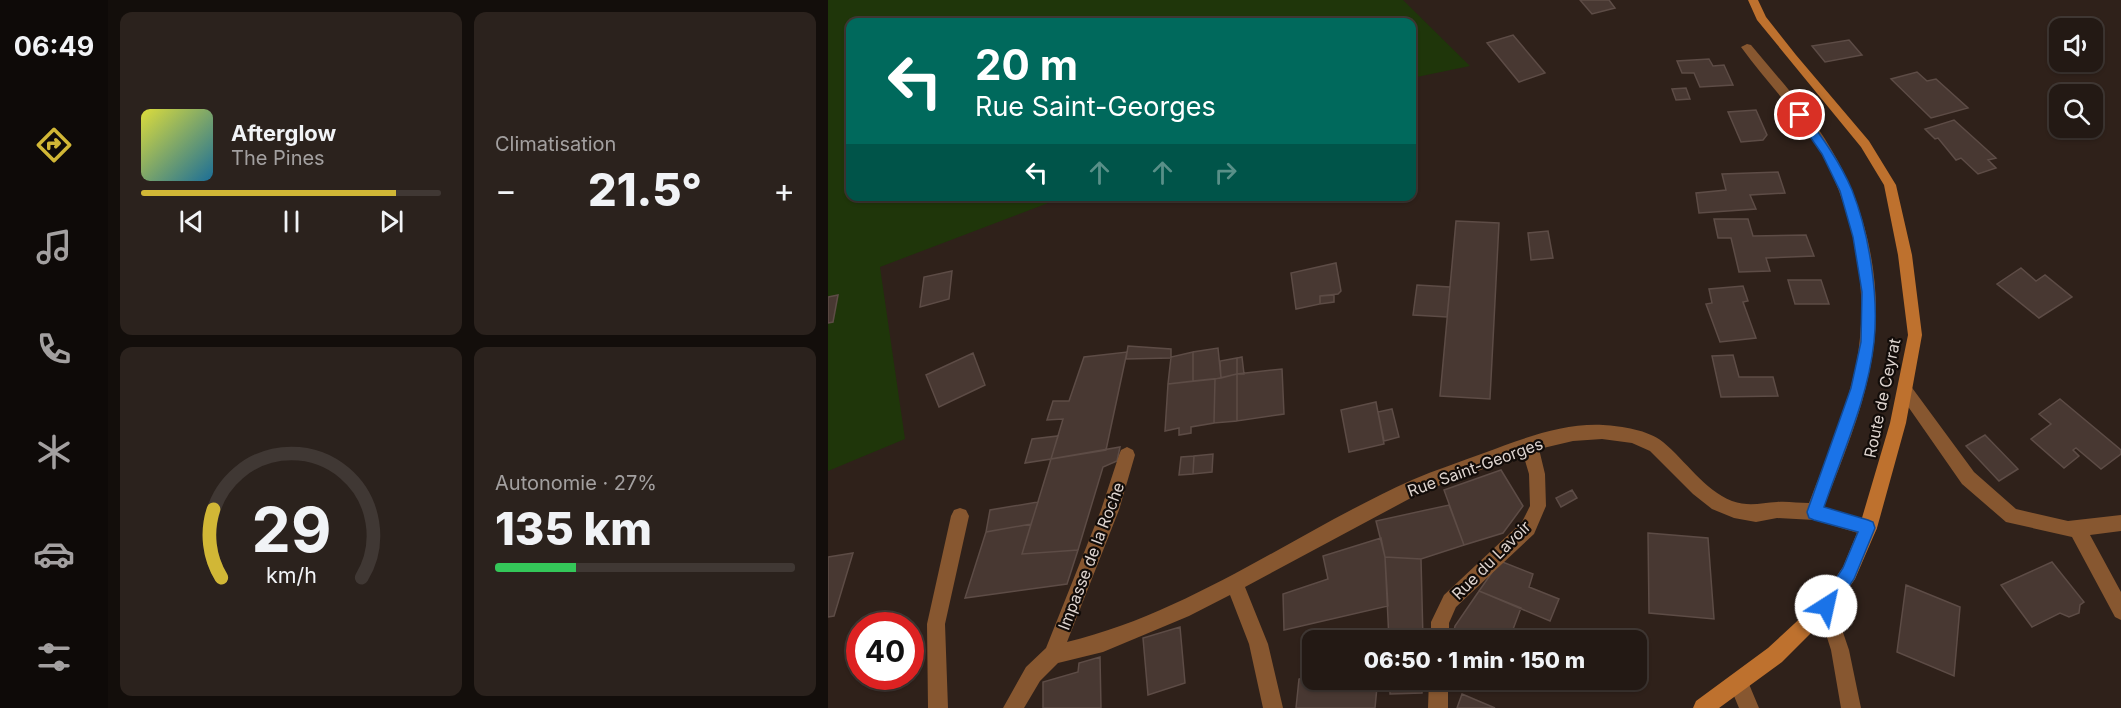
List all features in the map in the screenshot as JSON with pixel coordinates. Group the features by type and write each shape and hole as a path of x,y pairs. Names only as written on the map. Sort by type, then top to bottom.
{"street":[{"name":"Route de Ceyrat","path":"1703,708 1739,684 1775,655 1826,606 1849,573 1868,528 1898,423 1915,335 1905,255 1890,185 1865,144 1792,58 1761,18 1753,0"},
{"path":"1747,47 1814,132 1846,191 1859,237 1868,292 1867,342 1858,388 1814,512"},
{"path":"1905,390 1968,478 2012,516 2068,529 2121,523"},
{"name":"Rue Saint-Georges","path":"1053,656 1103,643 1183,610 1417,486 1529,444 1573,434 1602,432 1633,436 1656,446 1699,488 1718,503 1734,510 1756,514 1777,510 1814,512 1868,528"},
{"name":"Rue du Lavoir","path":"1440,630 1440,622 1450,602 1528,528 1539,506 1537,474 1529,444"},
{"name":"Impasse de la Roche","path":"1053,656 1110,510 1127,456"},
{"path":"938,708 936,624 960,516"},
{"path":"2077,528 2121,611"},
{"path":"1233,583 1247,607 1263,654 1273,708"},
{"path":"1826,606 1840,650 1851,708"},
{"path":"1013,708 1033,674 1053,656"},
{"path":"1739,684 1749,708"},
{"path":"1438,708 1439,690"}],"green space":[{"path":"828,0 1403,0 1470,66 1416,77 1416,18 846,18 846,201 1053,201 880,267 905,439 828,471"}],"building":[{"path":"1580,0 1609,0 1615,8 1592,14"},
{"path":"1513,35 1545,73 1519,82 1487,43"},
{"path":"1849,40 1862,55 1825,62 1812,46"},
{"path":"1709,59 1713,66 1724,65 1733,85 1700,87 1694,73 1682,73 1677,61"},
{"path":"1917,72 1927,81 1936,79 1968,108 1931,118 1891,79"},
{"path":"1686,88 1690,99 1676,100 1672,89"},
{"path":"1756,110 1767,135 1763,140 1741,142 1728,112"},
{"path":"1954,120 1996,158 1988,160 1996,168 1978,174 1961,158 1956,160 1938,138 1935,139 1925,129"},
{"path":"1778,172 1785,193 1750,195 1756,209 1699,213 1696,193 1726,190 1722,174"},
{"path":"1714,219 1748,219 1753,236 1806,235 1814,256 1766,258 1770,271 1739,272 1731,238 1718,238"},
{"path":"1456,221 1499,223 1490,399 1440,396"},
{"path":"1548,231 1553,258 1531,260 1528,233"},
{"path":"1336,263 1341,291 1338,294 1320,296 1320,304 1296,309 1291,273"},
{"path":"2021,268 2036,281 2045,275 2072,297 2039,318 1997,284"},
{"path":"952,271 949,299 920,307 924,277"},
{"path":"1788,280 1821,280 1829,304 1795,304"},
{"path":"1417,285 1450,287 1447,317 1413,315"},
{"path":"1743,286 1748,301 1743,302 1756,338 1720,342 1706,304 1712,303 1709,289"},
{"path":"838,295 833,322 828,323 828,297"},
{"path":"1334,295 1334,302 1320,304 1320,296"},
{"path":"1128,346 1171,349 1171,358 1126,359"},
{"path":"1218,348 1221,378 1193,381 1193,352"},
{"path":"1127,352 1106,450 1051,459 1063,419 1047,420 1053,401 1069,401 1084,357"},
{"path":"1193,352 1193,381 1168,384 1171,357"},
{"path":"973,353 985,385 939,407 926,375"},
{"path":"1733,355 1739,377 1773,377 1778,396 1721,397 1712,356"},
{"path":"1242,357 1244,374 1237,374 1237,358"},
{"path":"1237,358 1237,374 1221,378 1220,361"},
{"path":"1282,369 1284,414 1237,421 1237,374"},
{"path":"1237,374 1237,421 1214,423 1215,379"},
{"path":"1215,379 1214,423 1191,427 1191,433 1179,435 1179,428 1165,431 1168,384"},
{"path":"2060,399 2121,450 2121,454 2101,469 2076,448 2073,450 2079,456 2064,468 2031,439 2051,424 2039,414"},
{"path":"1376,402 1384,444 1349,452 1341,410"},
{"path":"1392,409 1399,437 1384,441 1378,412"},
{"path":"1985,435 2018,469 1999,481 1966,446"},
{"path":"1058,436 1051,459 1025,463 1032,439"},
{"path":"1120,447 1117,461 1103,467 1078,550 1022,554 1051,459"},
{"path":"1213,454 1212,472 1193,474 1194,456"},
{"path":"1194,456 1193,474 1179,475 1181,457"},
{"path":"1501,470 1523,506 1503,533 1464,545 1444,490"},
{"path":"1572,490 1577,498 1561,507 1556,498"},
{"path":"1038,502 1031,524 986,532 990,510"},
{"path":"1449,505 1464,545 1421,559 1385,557 1376,521"},
{"path":"1031,524 1022,554 1078,550 1067,584 965,598 986,532"},
{"path":"1648,533 1708,538 1714,619 1649,613"},
{"path":"1381,538 1385,557 1388,606 1284,630 1283,594 1328,579 1323,556"},
{"path":"853,553 834,616 828,617 828,557"},
{"path":"1385,557 1421,559 1423,630 1389,630"},
{"path":"1500,561 1533,574 1529,587 1559,599 1550,621 1479,591"},
{"path":"2052,562 2084,602 2080,605 2079,613 2069,617 2060,613 2032,627 2001,585"},
{"path":"1906,585 1960,607 1954,676 1897,652"},
{"path":"1479,591 1521,608 1513,630 1454,630"},
{"path":"1180,627 1185,683 1148,695 1143,638"},
{"path":"1100,657 1101,708 1043,708 1043,682 1078,672 1079,663"},
{"path":"1302,678 1302,690 1377,690 1375,708 1296,708 1299,679"},
{"path":"1390,690 1422,690 1422,693 1390,694"},
{"path":"1462,694 1495,708 1457,708"}],"route":[{"path":"1800,115 1827,153 1846,191 1859,237 1868,292 1867,342 1858,388 1814,512 1868,528 1849,573 1826,606"}]}
